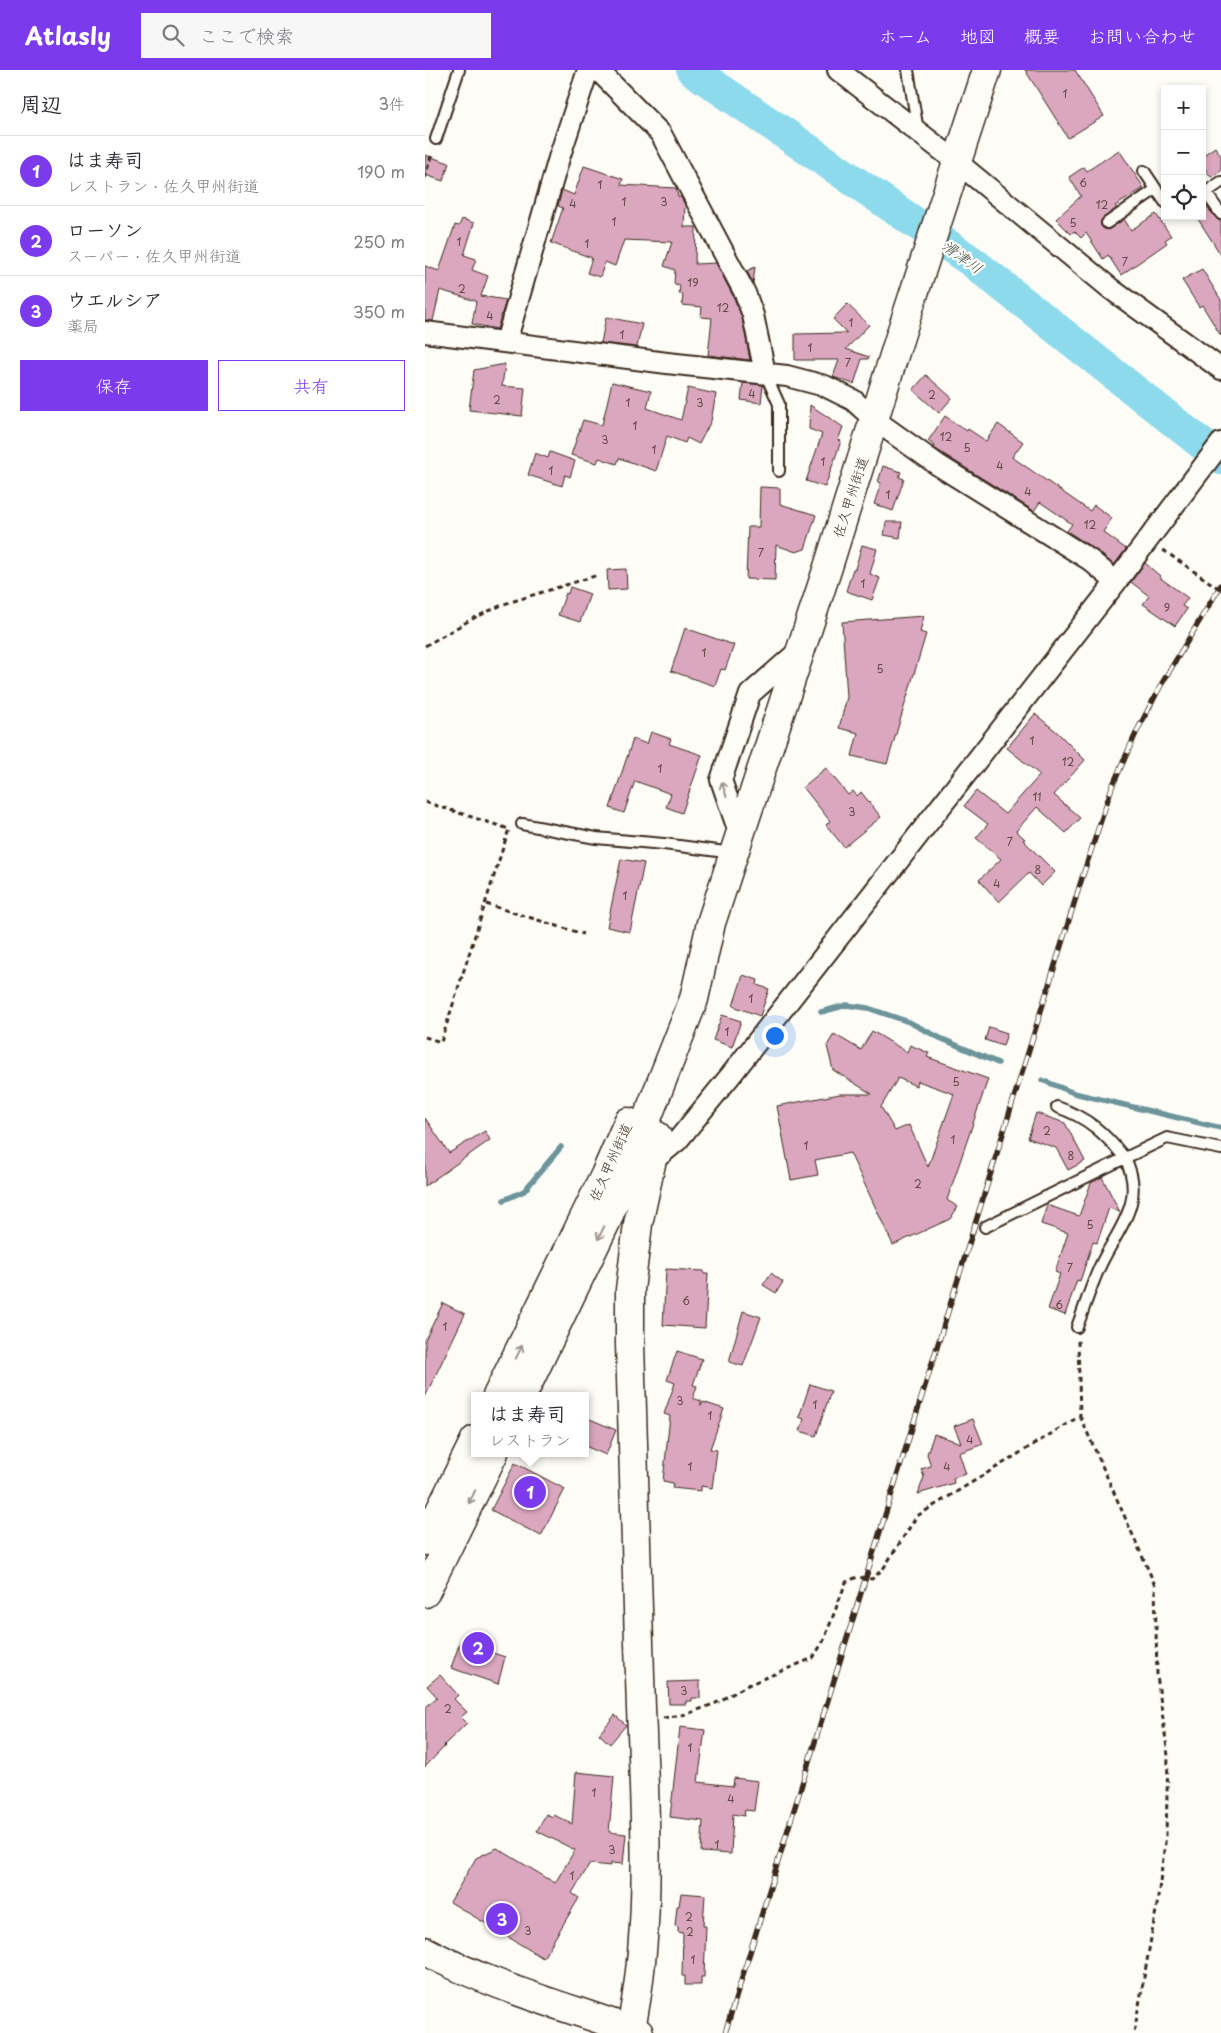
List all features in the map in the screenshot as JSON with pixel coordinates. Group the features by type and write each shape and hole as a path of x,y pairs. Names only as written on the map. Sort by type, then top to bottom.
{"main road":[{"name":"佐久甲州街道","path":"524,1392 625,1179 694,999 711,924 987,70"},
{"name":"佐久甲州街道","path":"499,1392 605,1175 678,996 711,924"},
{"path":"630,1290 638,1224 649,1164 694,999"},
{"path":"425,1951 490,1980 633,2032 645,1910 645,1818 630,1354 630,1290 623,1223 630,1116"},
{"path":"425,1541 471,1448"},
{"path":"425,1593 492,1457"}],"street":[{"path":"506,342 559,158 588,70"},
{"path":"599,70 661,134 745,293 753,315 765,373"},
{"path":"838,70 919,134 956,167 1111,289 1221,370"},
{"path":"425,332 676,364 765,373 787,376 825,386 853,400 875,420 938,465 1090,560 1116,582"},
{"path":"649,1164 678,1140 731,1075 1116,582 1221,443"}],"lane":[{"path":"436,139 459,70"},
{"path":"908,70 919,134"},
{"path":"1144,170 1161,196"},
{"path":"1206,193 1221,182"},
{"path":"1107,223 1157,189"},
{"path":"1206,196 1221,214"},
{"path":"765,373 779,404 779,471"},
{"path":"522,824 596,838 664,844 737,844"},
{"path":"1057,1107 1075,1113 1092,1123 1125,1158 1132,1172 1133,1186 1127,1220 1102,1263 1077,1327"},
{"path":"985,1227 1167,1138 1221,1148"}],"path":[{"path":"425,178 436,139"},
{"path":"1149,537 1221,590"},
{"path":"425,646 470,620 504,604 598,575"},
{"path":"425,802 509,829 441,1042 425,1037"},
{"path":"486,904 583,934"},
{"path":"1077,1327 1080,1416 1155,1585 1157,1675 1168,1756 1166,1835 1156,1913 1134,2033"},
{"path":"642,1722 695,1711 716,1703 748,1685 813,1658 824,1640 845,1582 857,1577 872,1579 883,1569 917,1516 1080,1416"}],"building":[{"path":"1025,70 1075,70 1104,116 1068,138"},
{"path":"1215,147 1221,156 1221,171 1211,177 1206,170 1206,153"},
{"path":"1119,150 1144,188 1115,206 1117,208 1101,220 1101,226 1108,230 1124,219 1131,230 1156,214 1171,236 1165,240 1167,243 1121,275 1108,255 1103,259 1086,233 1081,238 1074,231 1071,234 1056,219 1081,196 1069,177 1084,167 1087,171"},
{"path":"425,155 449,163 443,181 425,175"},
{"path":"584,166 623,179 621,185 676,188 678,197 681,197 685,205 684,227 696,227 695,264 716,263 742,318 750,360 708,355 712,318 701,317 702,307 682,305 683,294 679,294 680,285 674,284 675,270 664,266 672,242 624,240 615,266 605,262 600,277 587,273 592,258 551,243 563,208 558,206 562,190 574,195"},
{"path":"1206,206 1221,223 1221,255 1199,220 1206,220"},
{"path":"462,219 474,223 464,255 476,259 472,270 488,276 481,296 506,300 497,329 472,324 476,301 440,290 433,321 425,320 425,266 439,271 455,225 459,226"},
{"path":"755,267 753,283 747,271"},
{"path":"1202,269 1221,300 1221,336 1202,305 1199,307 1182,280"},
{"path":"847,304 869,325 846,349 869,357 868,359 862,359 854,384 833,377 839,360 795,360 795,334 847,333 833,319"},
{"path":"606,317 642,324 637,347 601,343"},
{"path":"505,364 502,386 525,388 522,416 469,410 474,370"},
{"path":"926,375 952,398 939,413 913,390"},
{"path":"612,382 651,391 647,408 681,420 688,388 716,394 711,421 699,444 687,438 685,443 667,436 656,471 619,458 617,464 599,458 597,463 571,455 583,420 602,425"},
{"path":"743,383 763,385 761,403 741,400"},
{"path":"810,405 843,427 838,440 841,441 825,487 806,481 822,434 809,429"},
{"path":"945,416 986,441 998,424 1023,442 1012,457 1090,511 1094,505 1112,518 1103,532 1126,549 1114,565 1096,550 1067,531 1072,524 1040,502 1034,511 934,448 935,446 928,441"},
{"path":"550,452 575,461 570,477 565,475 562,486 528,475 535,453 548,458"},
{"path":"883,466 901,472 899,477 904,479 893,511 874,504 881,483 878,482"},
{"path":"760,487 780,488 780,504 816,515 805,549 796,552 776,545 775,580 746,579 748,527 759,527"},
{"path":"886,522 902,522 900,538 884,535"},
{"path":"862,545 877,549 870,574 880,578 872,600 846,591"},
{"path":"1145,563 1159,577 1188,598 1182,606 1187,609 1175,626 1143,604 1149,596 1131,582"},
{"path":"626,569 627,589 608,590 607,570"},
{"path":"570,587 590,594 580,622 558,615"},
{"path":"924,616 920,632 926,634 887,764 852,756 858,733 839,728 847,697 842,622"},
{"path":"685,628 734,645 725,670 721,669 715,686 671,671"},
{"path":"1035,714 1057,732 1085,760 1054,795 1080,818 1066,833 1037,807 1016,831 1055,872 1041,886 1029,873 999,902 979,880 1001,859 976,838 988,824 964,806 976,791 1005,814 1040,775 1007,748"},
{"path":"651,732 671,739 669,744 702,755 682,813 666,807 671,794 635,781 624,813 610,808 633,739 647,744"},
{"path":"826,768 848,795 853,791 857,796 861,792 881,817 844,847 826,825 830,821 803,787"},
{"path":"621,859 644,863 630,932 607,927"},
{"path":"743,975 758,980 757,985 769,989 760,1016 733,1006"},
{"path":"722,1015 741,1021 732,1047 713,1040"},
{"path":"989,1027 1007,1033 1003,1046 985,1040"},
{"path":"872,1031 907,1052 910,1045 929,1053 927,1057 988,1079 947,1200 958,1207 950,1219 893,1245 850,1153 815,1160 818,1175 791,1180 777,1106 840,1094 872,1094 833,1070 827,1046 834,1034 861,1050","holes":["898,1078 916,1086 918,1081 954,1094 928,1167 909,1125 895,1131 881,1107"]},
{"path":"1036,1113 1065,1123 1085,1161 1068,1170 1056,1148 1028,1138"},
{"path":"425,1118 449,1153 485,1131 490,1140 425,1186"},
{"path":"1102,1177 1120,1212 1109,1208 1097,1243 1093,1242 1080,1281 1077,1280 1065,1315 1048,1309 1060,1274 1055,1272 1068,1233 1041,1224 1047,1205 1079,1216 1091,1183"},
{"path":"666,1269 704,1271 704,1274 708,1274 705,1328 663,1325"},
{"path":"771,1273 783,1282 776,1293 763,1285"},
{"path":"443,1303 465,1314 425,1397 425,1340"},
{"path":"743,1311 761,1317 743,1366 729,1362"},
{"path":"677,1351 702,1359 693,1385 697,1386 693,1398 701,1401 701,1406 703,1402 724,1409 710,1449 717,1450 712,1488 701,1486 701,1491 672,1488 673,1483 663,1481 670,1416 664,1414 675,1383 667,1380"},
{"path":"810,1384 831,1391 816,1436 800,1431 804,1419 799,1417"},
{"path":"589,1419 616,1430 606,1455 589,1448"},
{"path":"973,1419 983,1444 959,1453 966,1474 953,1478 954,1483 918,1494 924,1477 921,1469 931,1466 927,1454 934,1434 961,1443 954,1426"},
{"path":"515,1463 565,1489 541,1536 491,1510"},
{"path":"460,1642 505,1657 498,1684 451,1668"},
{"path":"440,1675 458,1695 454,1699 467,1712 461,1717 467,1723 425,1767 425,1708 437,1697 427,1686"},
{"path":"700,1681 700,1698 692,1698 692,1701 686,1701 686,1704 669,1704 668,1682"},
{"path":"615,1715 626,1725 610,1744 599,1734"},
{"path":"680,1727 705,1730 698,1782 733,1786 734,1778 758,1781 754,1811 745,1810 744,1816 733,1814 731,1854 701,1852 703,1821 670,1817"},
{"path":"576,1772 614,1776 609,1832 626,1834 623,1864 611,1863 611,1866 590,1864 572,1893 579,1898 543,1958 450,1902 476,1858 497,1848 555,1883 575,1850 537,1831 546,1814 553,1817 554,1815 572,1824"},
{"path":"681,1893 705,1895 703,1926 706,1926 704,1977 701,1977 701,1985 685,1985 685,1976 682,1976 683,1933 678,1932 678,1927 675,1926 677,1906 679,1906"}],"waterway":[{"name":"滑津川","path":"692,70 971,261 1221,459"},
{"path":"821,1012 847,1005 868,1008 909,1022 940,1038 998,1063"},
{"path":"1042,1080 1074,1093 1221,1128"},
{"path":"504,1200 524,1191 561,1147"}],"railway":[{"path":"725,2033 1082,878 1112,787 1137,731 1161,685 1221,585"}],"place":[{"name":"はま寿司","path":"530,1492"},
{"name":"ローソン","path":"478,1648"},
{"name":"ウエルシア","path":"502,1919"}]}
